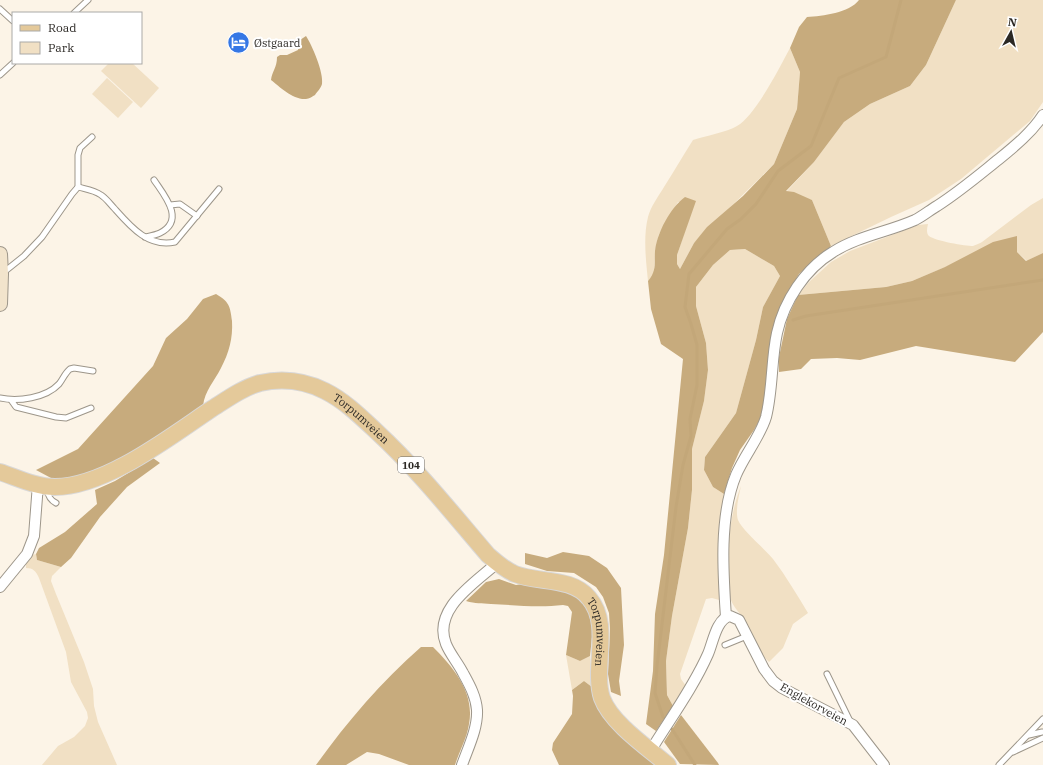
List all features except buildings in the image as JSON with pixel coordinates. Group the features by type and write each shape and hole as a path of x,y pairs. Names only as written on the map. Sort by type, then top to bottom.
{"main road":[{"path":"0,254 0,304"},
{"name":"Torpumveien","path":"0,472 25,481 42,485 64,486 84,482 129,463 232,396 254,385 272,381 289,381 302,383 325,392 354,410 409,462 488,555 497,563 514,574 523,577 566,584 588,596 594,604 599,616 599,680 602,698 611,714 630,734 668,765"}],"street":[{"path":"651,750 689,691 707,657 718,626 726,616 722,572 723,546 731,490 741,465 765,419 770,402 777,334 781,317 794,291 808,272 833,252 853,241 916,219 948,199 1011,149 1026,135 1043,115"},
{"path":"0,587 27,554 34,536 42,485"},
{"path":"462,765 474,730 477,710 472,690 446,645 443,631 444,622 450,608 460,595 497,563"},
{"name":"Englekorveien","path":"726,616 733,616 739,620 764,669 773,681 782,688 851,724 884,765"}],"lane":[{"path":"75,12 88,0"},
{"path":"0,9 12,20"},
{"path":"0,75 12,64"},
{"path":"1,274 24,256 42,237 78,187 78,156 80,148 92,137"},
{"path":"145,237 160,233 168,227 172,219 167,197 154,180"},
{"path":"78,187 102,195 123,219 139,234 157,243 175,242 219,189"},
{"path":"170,205 180,204 197,216"},
{"path":"0,398 11,400 28,398 50,391 70,369 74,368 93,371"},
{"path":"11,400 16,407 56,417 66,418 91,408"},
{"path":"42,485 51,500 56,503"},
{"path":"725,645 747,636"},
{"path":"827,674 851,724"},
{"path":"999,765 1043,719"},
{"path":"1029,735 1042,732"},
{"path":"1010,753 1043,738"}],"green space":[{"path":"956,0 1043,0 1043,102 1030,121 961,179 929,200 831,246 812,200 786,192 814,162 844,122 870,104 910,86 926,65"},
{"path":"790,48 800,72 797,109 774,164 694,243 680,269 677,264 677,255 695,201 678,202 659,234 655,250 654,274 648,281 645,249 646,225 649,213 657,198 693,140 733,128 744,121 759,102"},
{"path":"108,64 133,64 159,88 141,108 101,71"},
{"path":"107,78 133,102 118,118 92,94"},
{"path":"1043,198 1043,253 1027,261 1017,252 1017,237 912,281 886,287 798,295 809,282 831,262 850,251 918,225 928,224 927,233 932,238 951,243 973,246 982,242 1031,205"},
{"path":"745,249 774,266 780,276 763,307 756,340 736,413 705,457 704,470 713,487 724,494 719,532 719,600 712,598 706,599 680,674 681,679 686,686 673,706 667,695 666,661 672,616 688,528 692,490 692,449 704,401 708,370 706,343 696,306 696,287 713,265 730,250"},
{"path":"741,486 737,507 737,516 740,524 773,559 808,613 793,624 783,648 769,662 758,649 748,625 733,605 729,594 729,538 734,507"},
{"path":"36,554 37,560 61,567 52,576 51,581 84,662 93,689 94,706 98,722 117,765 42,765 58,746 74,737 85,726 88,718 87,712 71,682 66,652 37,573 34,570 26,568 26,561 32,555"},
{"path":"566,655 580,661 590,656 592,687 584,681 572,690"}],"shaded area":[{"path":"859,0 956,0 926,65 910,86 870,104 844,122 814,162 786,191 794,192 812,200 831,246 799,274 787,294 776,320 761,417 740,450 732,468 724,494 713,487 704,470 705,457 736,413 756,340 763,307 780,276 774,266 745,249 730,250 713,265 696,287 696,306 706,343 708,370 704,401 692,449 692,490 688,528 672,616 666,661 667,695 673,706 656,731 646,724 653,671 655,614 664,555 683,359 661,344 651,309 648,281 654,270 656,244 665,221 679,202 685,197 696,201 677,255 677,264 680,269 694,243 707,227 743,196 774,164 797,109 800,72 790,48 799,27 807,17 828,15 842,11 849,8"},
{"path":"306,36 317,59 322,84 315,95 310,98 301,99 292,95 271,80 277,57 280,55 287,55 298,50 300,40"},
{"path":"1017,236 1017,252 1026,261 1043,253 1043,332 1015,362 916,346 860,360 837,358 811,359 801,369 779,372 779,357 787,319 798,295 886,287 912,281 945,267 993,242"},
{"path":"216,294 224,299 228,304 232,321 232,333 226,357 208,391 203,406 137,451 97,471 75,478 51,478 36,470 78,449 153,366 166,338 187,319 203,299"},
{"path":"153,458 160,463 127,487 100,517 71,558 61,567 37,560 36,554 39,548 65,532 97,504 95,490 115,481"},
{"path":"563,552 589,556 607,568 621,588 624,645 619,681 621,696 611,692 608,674 610,629 609,613 603,597 596,587 574,573 547,571 525,564 525,553 547,558"},
{"path":"499,579 516,585 528,583 552,586 582,598 594,618 590,656 580,661 566,655 572,612 568,606 527,606 473,603 466,601 486,582"},
{"path":"421,647 433,647 455,672 466,692 469,702 470,713 468,729 455,765 409,765 379,754 367,752 346,765 316,765 340,733 378,688"},
{"path":"584,681 592,687 657,765 559,765 552,750 553,743 572,714 572,690"},
{"path":"681,715 719,765 680,764 664,742"}],"waterway":[{"path":"663,717 655,693 657,666 676,507 683,465 691,436 690,419 697,385 697,345 685,307 689,274 727,229 741,219 756,204 778,171 811,146 839,78 886,57 901,0"},
{"path":"793,320 806,316 1043,280"},
{"path":"672,729 695,765"}],"place":[{"name":"Østgaard","path":"238,43"}]}
